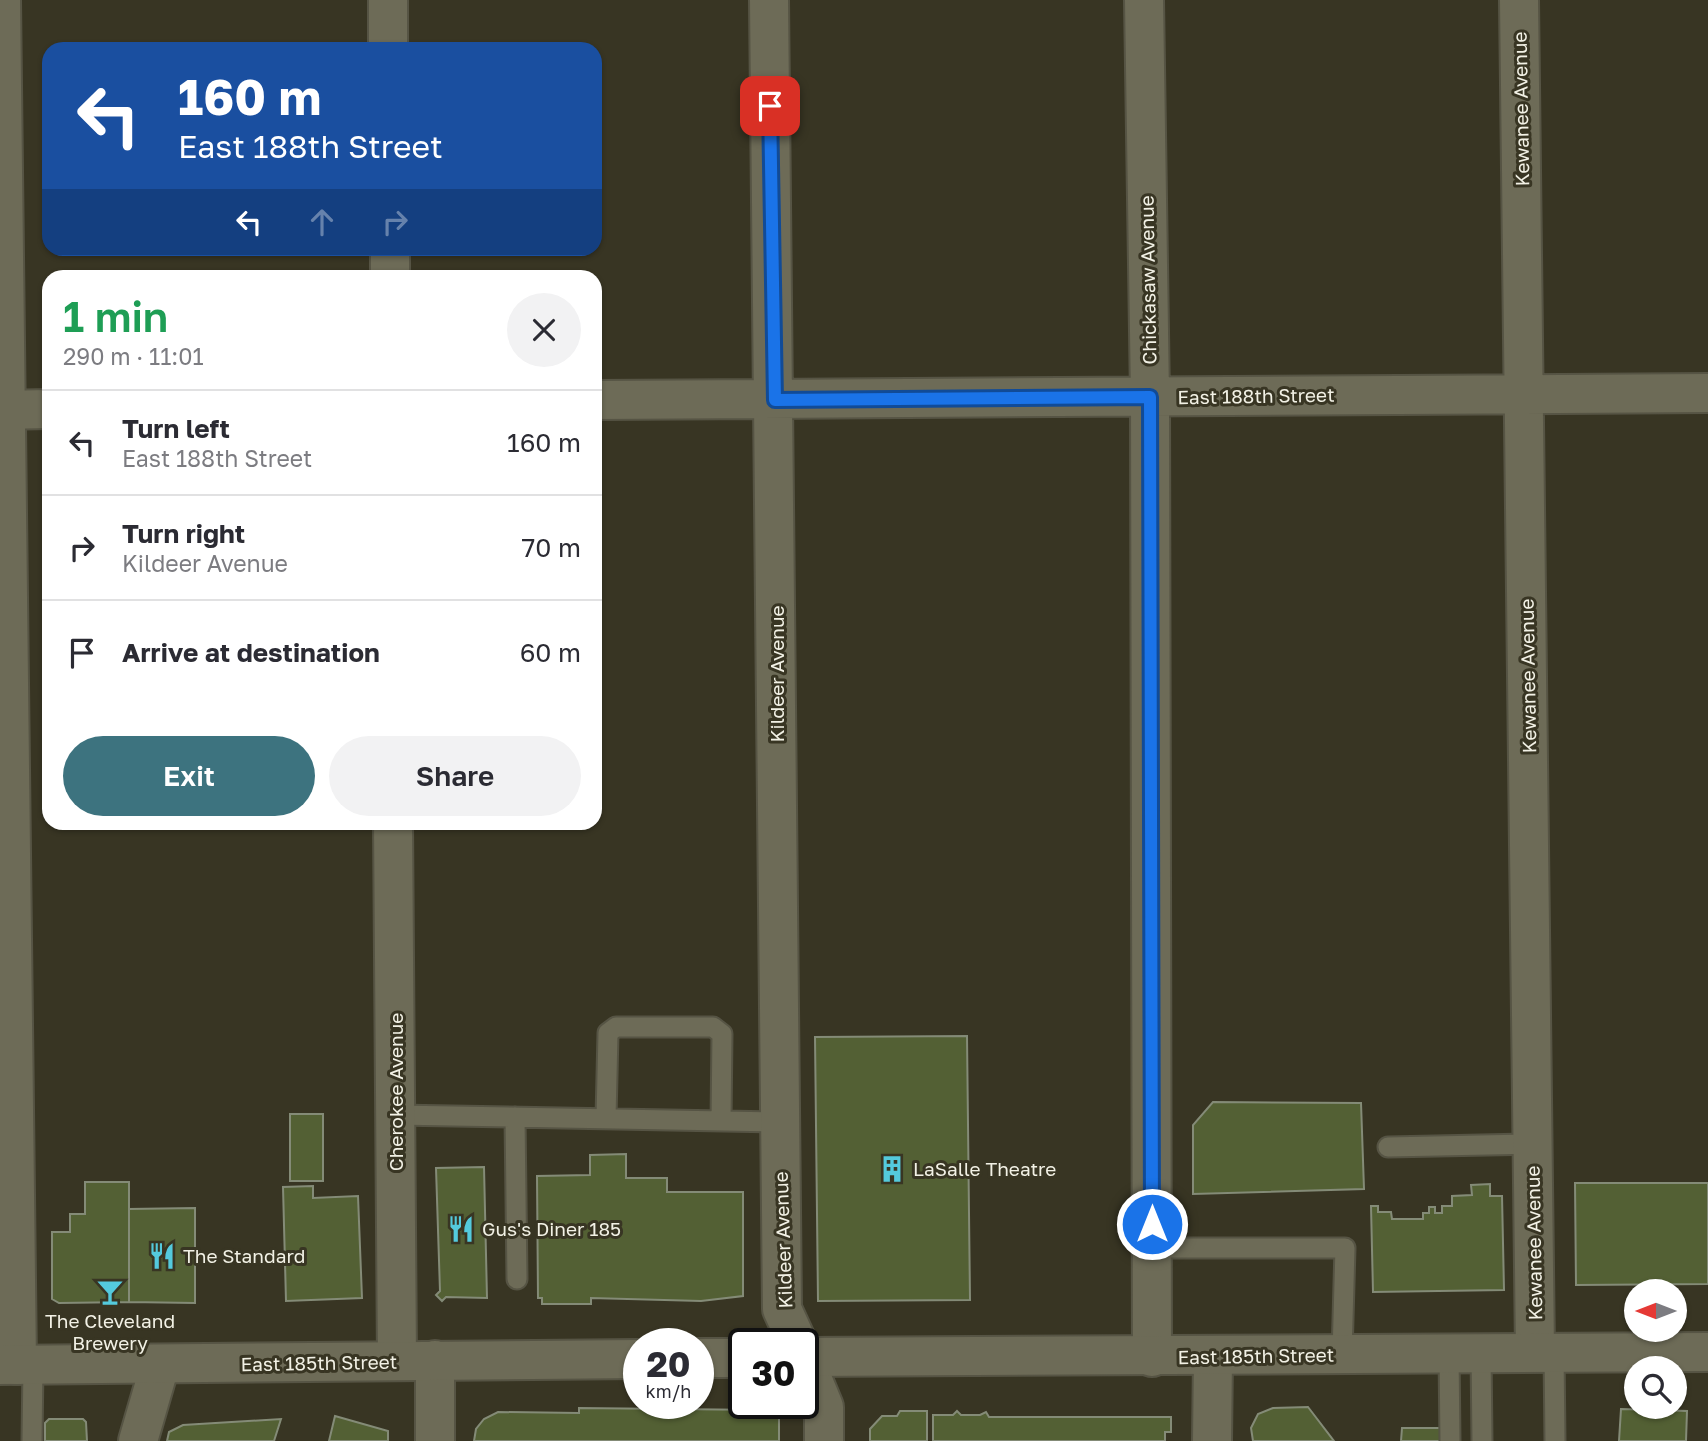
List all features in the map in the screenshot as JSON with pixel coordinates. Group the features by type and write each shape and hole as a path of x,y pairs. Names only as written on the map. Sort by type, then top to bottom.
{"street":[{"path":"1,0 17,1365"},
{"path":"388,0 388,42"},
{"name":"Kildeer Avenue","path":"769,0 782,1309 791,1328"},
{"name":"Chickasaw Avenue","path":"1144,0 1150,397 1152,1357"},
{"name":"Kewanee Avenue","path":"1519,0 1532,1144 1544,1352"},
{"name":"East 188th Street","path":"602,400 1708,393"},
{"path":"4,410 42,409"},
{"name":"Cherokee Avenue","path":"393,830 397,1361"},
{"name":"East 185th Street","path":"819,1357 1213,1357 1708,1352"},
{"path":"1212,1441 1213,1357"},
{"name":"East 185th Street","path":"17,1365 623,1359"},
{"path":"435,1360 435,1441"},
{"path":"138,1441 160,1365"},
{"path":"819,1394 824,1407 824,1441"}],"lane":[{"path":"606,1118 608,1033 616,1027 713,1027 722,1034 721,1121"},
{"path":"396,1115 780,1122"},
{"path":"515,1117 517,1279"},
{"path":"1388,1147 1532,1144"},
{"path":"1152,1248 1345,1248 1342,1355"},
{"path":"1544,1352 1555,1441"},
{"path":"1450,1441 1465,1353"},
{"path":"1465,1353 1482,1441"},
{"path":"17,1365 32,1441"}],"building":[{"name":"LaSalle Theatre","path":"967,1036 970,1300 818,1301 815,1037"},
{"path":"1213,1102 1361,1103 1364,1189 1193,1194 1193,1125"},
{"path":"290,1114 323,1114 323,1181 290,1181"},
{"path":"626,1154 626,1178 667,1178 667,1192 743,1192 743,1296 701,1301 591,1298 591,1304 542,1304 542,1298 538,1298 537,1176 590,1175 590,1155"},
{"name":"Gus's Diner 185","path":"484,1167 487,1298 446,1297 442,1301 436,1295 440,1291 436,1168"},
{"path":"85,1182 129,1182 129,1302 59,1303 52,1299 52,1232 70,1232 70,1214 85,1214"},
{"path":"1575,1183 1708,1183 1708,1284 1687,1284 1687,1279 1624,1279 1624,1285 1576,1285"},
{"path":"1490,1184 1490,1196 1502,1196 1504,1290 1373,1292 1371,1206 1378,1206 1378,1212 1391,1212 1392,1219 1423,1219 1423,1213 1429,1213 1429,1207 1435,1207 1435,1213 1442,1213 1442,1206 1452,1206 1452,1196 1472,1195 1471,1185"},
{"path":"313,1186 313,1198 358,1196 362,1298 286,1301 283,1187"},
{"name":"The Standard","path":"195,1208 195,1303 129,1302 129,1209"},
{"path":"1308,1407 1334,1441 1253,1441 1251,1428 1258,1414 1273,1408"},
{"path":"579,1408 623,1408 623,1419 714,1419 714,1409 728,1410 728,1419 779,1419 779,1441 474,1441 476,1429 484,1419 498,1412 579,1413"},
{"path":"1621,1409 1624,1409 1624,1419 1687,1419 1686,1441 1619,1441"},
{"path":"900,1411 927,1411 927,1441 870,1441 870,1429 882,1416 897,1416"},
{"path":"957,1411 961,1415 980,1415 986,1412 989,1417 1171,1417 1171,1432 1165,1432 1165,1441 933,1441 933,1415 953,1415"},
{"path":"335,1416 388,1431 388,1441 329,1441"},
{"path":"49,1419 83,1419 86,1422 87,1441 45,1441 45,1423"},
{"path":"281,1419 274,1441 167,1441 169,1432 183,1425"},
{"path":"1402,1428 1444,1428 1444,1441 1401,1441"}],"place":[{"name":"LaSalle Theatre","path":"892,1169"},
{"name":"Gus's Diner 185","path":"461,1229"},
{"name":"The Standard","path":"162,1256"},
{"name":"The Cleveland Brewery","path":"110,1292"}],"route":[{"path":"770,106 775,400 1150,397 1152,1224"}]}
